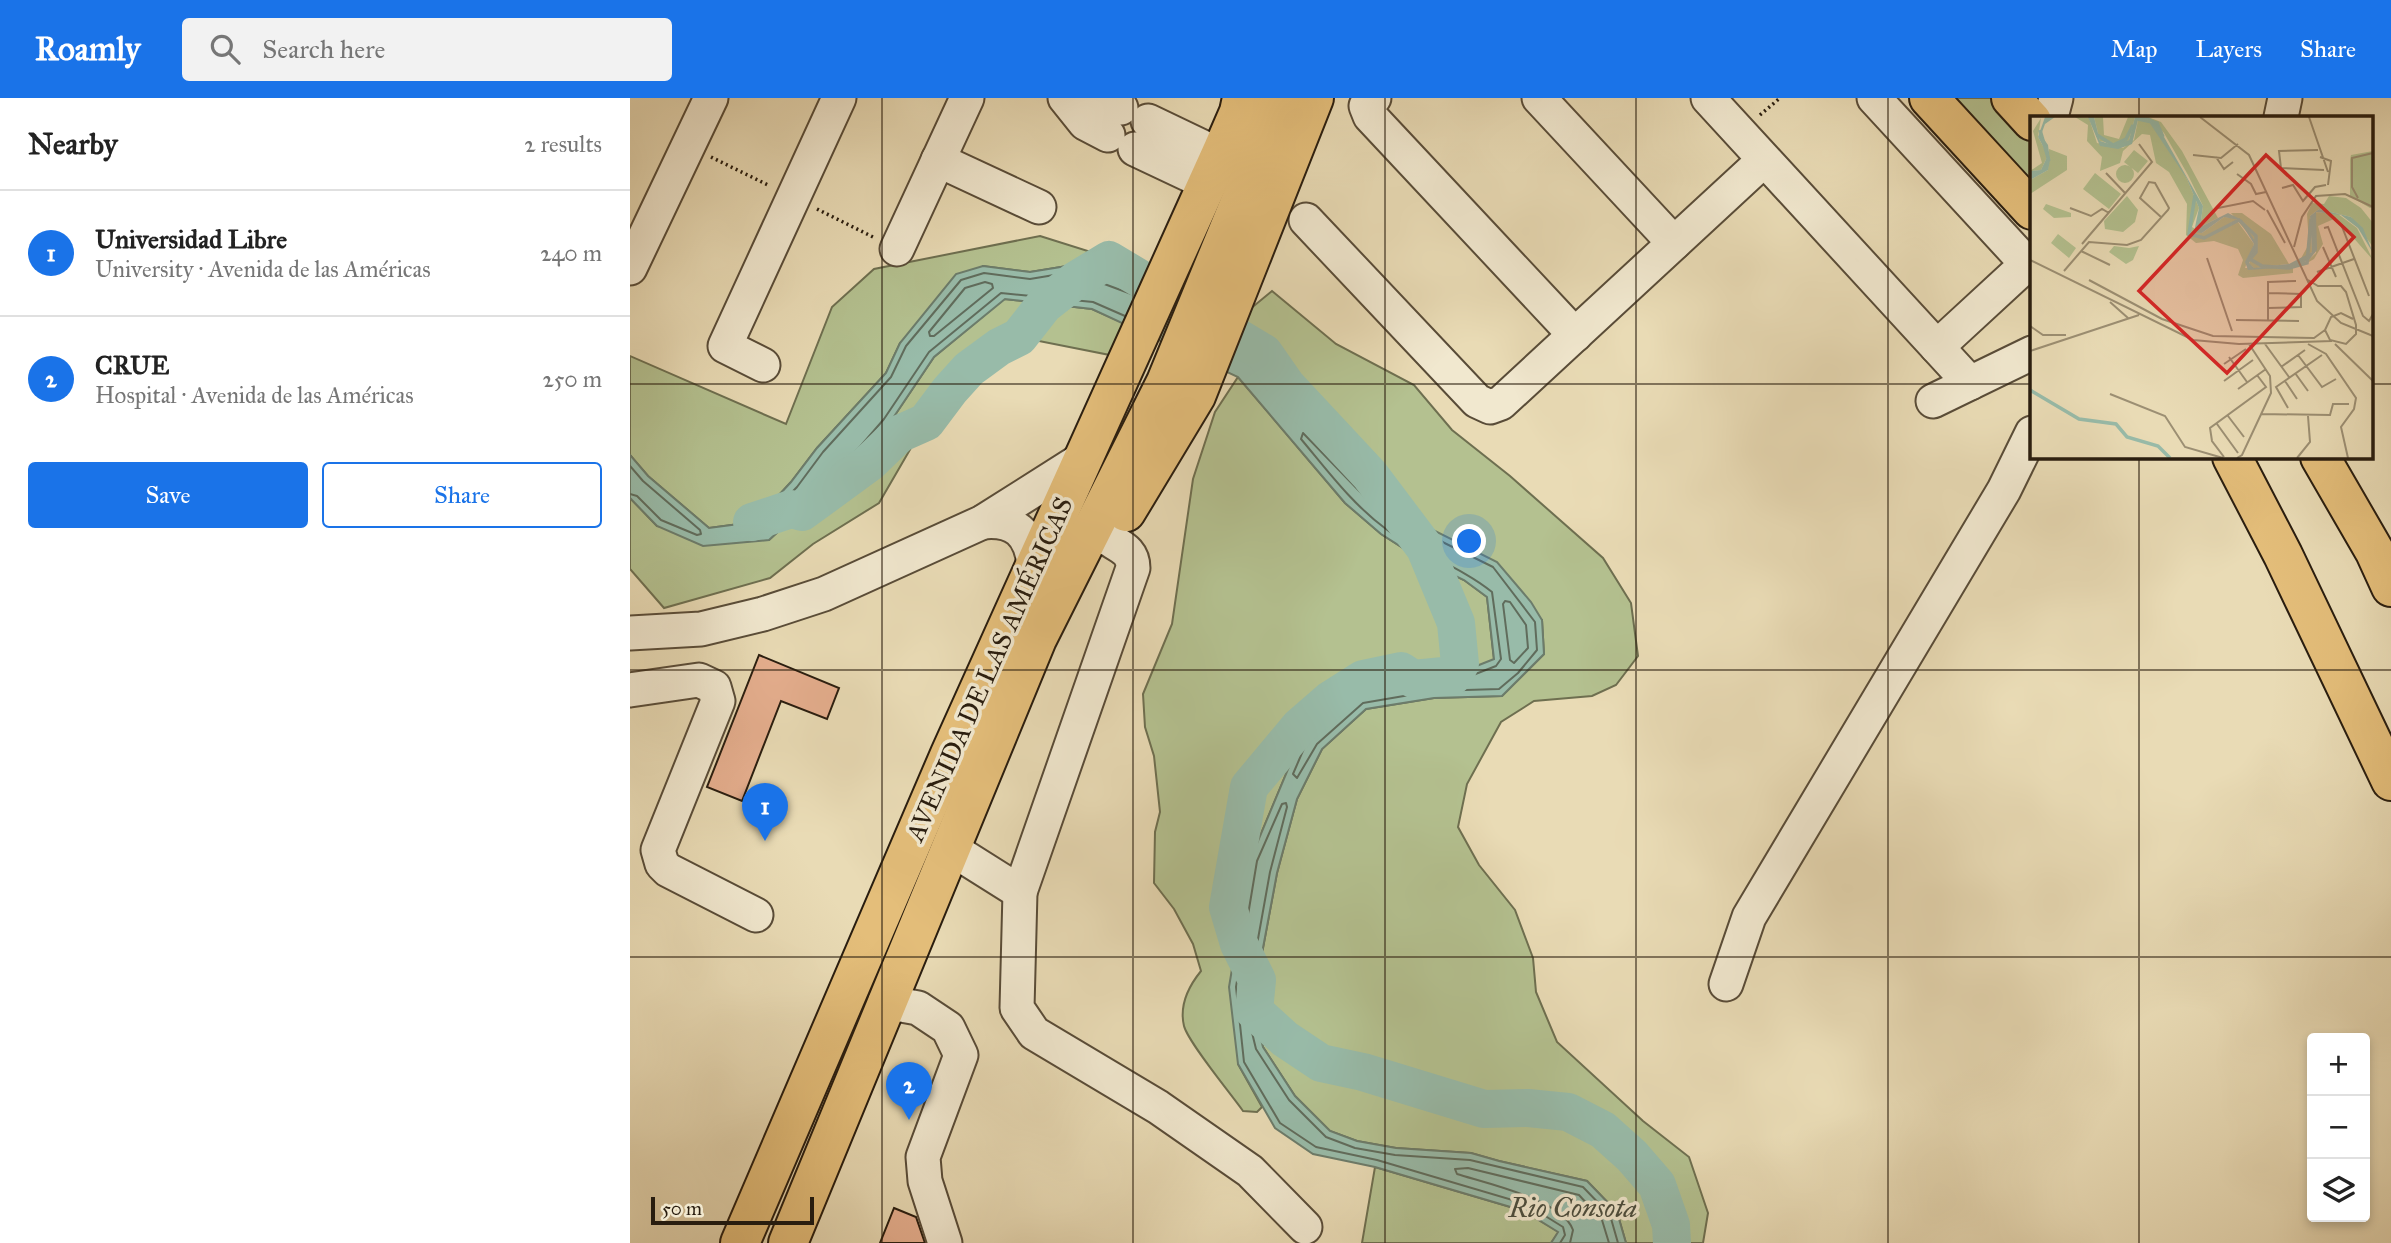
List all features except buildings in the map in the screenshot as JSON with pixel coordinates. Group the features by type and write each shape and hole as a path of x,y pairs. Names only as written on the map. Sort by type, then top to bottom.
{"main road":[{"path":"1216,162 1218,98"},
{"name":"AVENIDA DE LAS AMÉRICAS","path":"740,1243 944,766 1239,111 1242,98"},
{"path":"1225,279 1280,98"},
{"path":"1037,639 1110,540 1181,389 1225,279 1314,98"},
{"path":"1929,98 2030,208"},
{"path":"2011,98 2030,119"},
{"name":"AVENIDA DE LAS AMÉRICAS","path":"788,1243 1037,639 1181,389"},
{"path":"2233,458 2283,555 2391,781"},
{"path":"2321,458 2375,552 2391,587"}],"street":[{"path":"630,268 711,98"},
{"path":"763,365 725,346 839,98"},
{"path":"897,249 967,98"},
{"path":"1065,98 1073,98"},
{"path":"1065,98 1085,123 1122,122 1216,162"},
{"path":"1374,98 1366,106 1370,116 1575,335"},
{"path":"1539,98 1674,243"},
{"path":"1707,98 1970,383"},
{"path":"1874,98 2027,264 1937,347"},
{"path":"2051,116 2056,98"},
{"path":"2281,116 2285,98"},
{"path":"938,160 1039,207"},
{"path":"1306,220 1477,401 1490,407 1501,403 1764,160"},
{"path":"1933,401 2030,354"},
{"path":"1726,984 1749,917 2004,490 2030,437"},
{"path":"630,633 701,629 763,614 824,594 983,522 1084,458"},
{"path":"983,522 998,521 1013,526 1025,535 1032,549 1034,564"},
{"path":"1110,540 1130,552 1133,568 1020,891 1017,1008 1034,1033 1158,1107 1250,1171 1305,1227"},
{"path":"630,690 699,680 714,687 718,701 658,850 659,858 668,870 756,915"},
{"path":"950,848 1020,891"},
{"path":"886,1002 918,1008 948,1028 961,1055 923,1157 925,1181 945,1243"}],"shaded area":[{"path":"1929,98 2011,98 2030,119 2030,208"},
{"path":"1040,236 1164,275 1154,297 1117,279 1073,265 1030,272 983,266 900,343 886,373 754,522 709,528 648,476 630,455 630,356 786,424 832,307 874,269"},
{"path":"1272,291 1336,344 1414,385 1452,430 1510,476 1603,558 1631,603 1638,656 1616,685 1592,696 1534,701 1501,722 1467,784 1458,827 1479,865 1515,910 1533,958 1536,992 1557,1042 1643,1121 1689,1157 1708,1213 1703,1243 1626,1243 1617,1212 1587,1181 1471,1153 1396,1148 1357,1141 1330,1131 1295,1096 1263,1047 1254,1011 1257,980 1277,873 1297,799 1322,749 1366,709 1434,698 1502,696 1544,654 1542,620 1372,494 1286,406 1235,341 1238,319"},
{"path":"1004,299 1092,309 1135,328 1120,357 1019,337 969,369 926,422 879,503 813,544 770,578 664,608 630,569 630,498 657,526 769,540 863,454 889,424 934,357"},
{"path":"1238,377 1345,503 1381,534 1422,560 1464,580 1487,597 1494,660 1454,675 1401,671 1330,700 1299,743 1250,860 1238,1064 1262,1107 1257,1112 1243,1111 1201,1055 1184,1026 1186,997 1201,971 1193,944 1174,909 1154,883 1155,832 1160,812 1154,756 1145,727 1143,694 1172,624 1193,479 1215,412"},
{"path":"1375,1167 1524,1211 1559,1232 1551,1243 1362,1243"}],"water":[{"name":"Rio Consota","path":"1073,265 1117,279 1229,335 1286,406 1372,494 1399,513 1497,562 1531,602 1542,620 1544,654 1502,696 1434,698 1366,709 1322,749 1297,799 1277,873 1257,980 1254,1011 1263,1047 1295,1096 1330,1131 1357,1141 1396,1148 1471,1153 1587,1181 1617,1212 1626,1243 1551,1243 1558,1232 1524,1211 1375,1167 1313,1154 1275,1128 1238,1064 1229,987 1250,860 1299,743 1330,700 1363,679 1401,671 1454,675 1494,659 1487,597 1464,580 1422,560 1381,534 1345,503 1238,377 1092,309 1005,299 934,357 889,424 863,454 769,540 703,546 657,526 630,498 630,455 648,476 709,528 754,522 886,373 900,343 956,274 983,266 1030,272"}],"waterway":[{"path":"752,522 791,509 802,512 869,463 899,434 926,422 969,369 999,347 1019,337 1044,305 1076,280 1109,260 1264,353 1287,386 1370,475 1425,548 1456,623 1460,664 1454,675 1413,679 1401,671 1363,679 1330,700 1300,726 1249,787 1228,907 1239,944 1257,980 1254,1011 1285,1039 1321,1063 1363,1072 1484,1109 1528,1108 1568,1112 1603,1130 1632,1156 1657,1185 1671,1225 1672,1243"}],"place":[{"name":"Universidad Libre","path":"765,841"},
{"name":"CRUE","path":"909,1120"}]}
